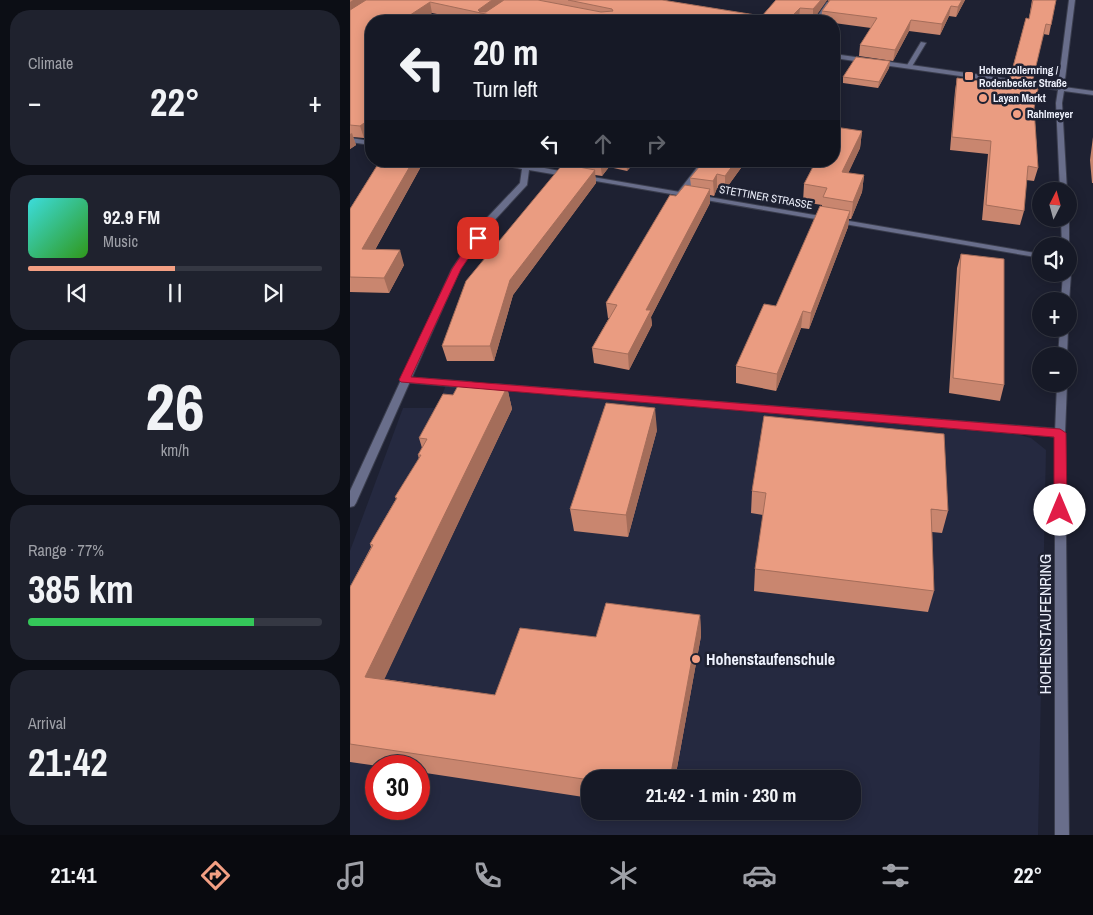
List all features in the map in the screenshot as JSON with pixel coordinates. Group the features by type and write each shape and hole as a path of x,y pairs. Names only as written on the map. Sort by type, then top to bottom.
{"street":[{"path":"1063,182 1059,103 1072,0"},
{"path":"820,15 829,3"},
{"path":"910,67 924,43"},
{"path":"840,57 1093,93"},
{"path":"350,140 365,142"},
{"path":"350,503 404,380 456,269 488,222 524,182 526,167"},
{"name":"STETTINER STRASSE","path":"526,167 1032,254"},
{"path":"681,194 701,167"},
{"path":"404,380 1060,433"},
{"name":"HOHENSTAUFENRING","path":"1062,392 1060,433 1062,835"}],"shaded area":[{"name":"Hohenstaufenschule","path":"446,385 1009,432 1031,438 1046,450 1038,835 350,835 350,551 403,408 437,408"}],"building":[{"path":"366,0 492,0 478,10 486,12 504,0 538,0 601,12 613,11 612,9 568,0 662,0 756,15 490,15 430,2 410,15 365,15 365,122 360,126 350,125 350,10"},
{"path":"776,0 821,0 813,9 800,8 793,15 763,15"},
{"path":"830,0 962,0 958,7 951,6 942,24 911,20 895,50 860,45 877,18 822,11"},
{"path":"1033,0 1056,0 1051,25 1046,24 1035,70 1013,67 1026,18 1029,19"},
{"path":"856,57 890,61 879,82 843,77"},
{"path":"1011,72 1034,75 1031,88 1038,89 1034,108 1038,168 1028,166 1024,211 986,205 991,141 952,137 957,78 1008,85"},
{"path":"840,128 862,131 842,172 864,175 853,202 823,197 827,188 804,184 813,167 840,167"},
{"path":"376,167 410,167 362,249 400,250 384,278 350,277 350,209"},
{"path":"561,167 579,167 595,170 510,280 490,346 442,346 466,281"},
{"path":"699,167 732,167 725,176 717,174 713,181 690,178"},
{"path":"685,185 710,189 646,310 651,310 628,354 592,348 617,305 606,303 670,195 676,196"},
{"path":"820,206 850,211 811,313 803,311 777,374 736,366 764,304 776,306"},
{"path":"961,254 1004,259 1004,385 953,378"},
{"path":"460,382 507,387 365,677 495,695 520,628 596,637 606,603 700,615 672,770 581,770 581,779 350,744 350,587 373,545 370,544 397,498 395,497 421,455 418,455 427,439 419,438 443,394 453,395"},
{"path":"606,403 655,408 626,515 570,509"},
{"path":"764,416 944,434 948,511 931,509 934,591 755,569 766,493 752,491"}],"place":[{"name":"Hohenzollernring / Rodenbecker Straße","path":"969,76"},
{"name":"Layan Markt","path":"983,98"},
{"name":"Rahlmeyer","path":"1017,114"},
{"name":"Hohenstaufenschule","path":"696,659"}],"route":[{"path":"478,238 456,269 404,380 1060,433 1060,510"}]}
